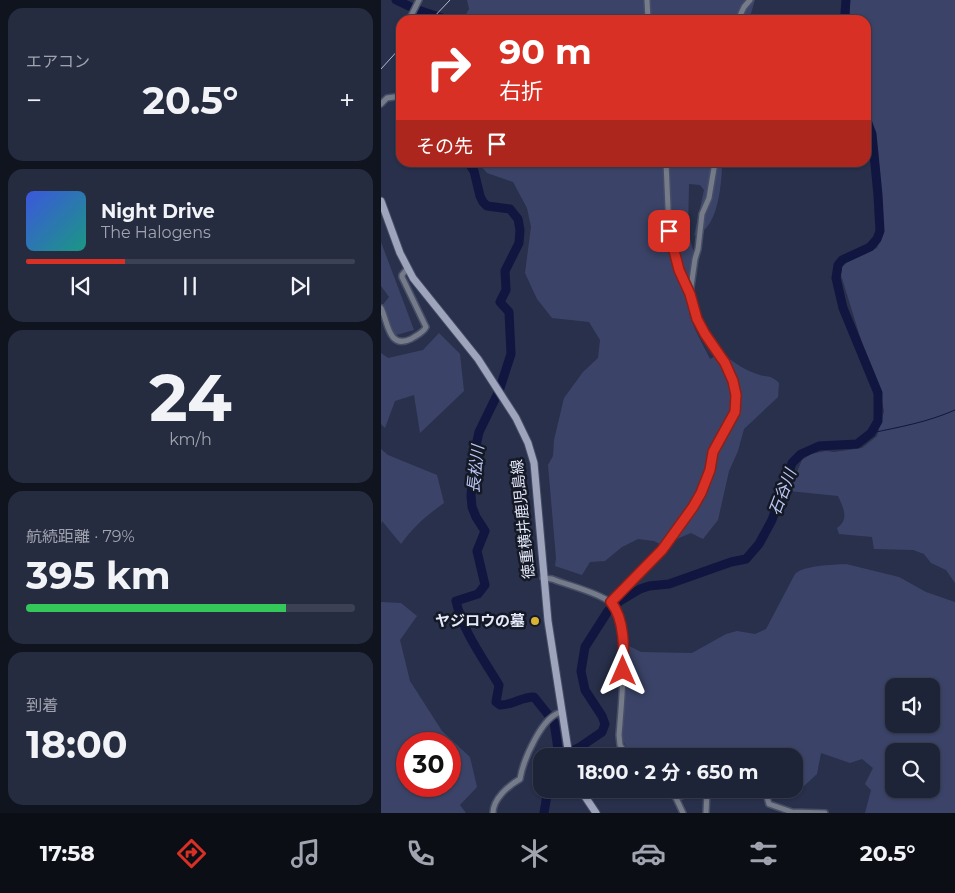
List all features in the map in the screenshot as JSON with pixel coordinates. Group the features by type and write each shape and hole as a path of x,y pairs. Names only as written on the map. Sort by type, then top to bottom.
{"main road":[{"name":"徳重横井鹿児島線","path":"381,201 407,268 423,292 459,334 503,398 523,433 534,463 543,578 567,748"},
{"path":"586,798 595,813"}],"street":[{"path":"647,0 648,15"},
{"path":"740,15 750,0"},
{"path":"412,15 419,1"},
{"path":"381,104 387,98 396,97"},
{"path":"611,602 662,550 693,507 710,470 713,452 735,412 736,395 733,381 725,363 697,319 690,294 679,270 669,231 666,167"},
{"path":"690,294 695,259 699,249 702,214 709,198 714,167"},
{"path":"381,308 388,330 397,340 405,342 424,332 426,327 403,278 402,274 407,268"},
{"path":"543,578 552,579 603,598 611,602 615,609 622,633 620,740 622,748"},
{"path":"493,813 493,806 508,786 520,779 533,742 552,716 562,712"},
{"path":"676,798 683,813"},
{"path":"706,813 707,798"},
{"path":"767,798 769,804 777,808 796,812 825,813"}],"shaded area":[{"path":"467,0 755,0 750,15 465,15 469,9"},
{"path":"850,0 955,0 955,583 946,570 931,563 924,554 913,550 874,549 872,537 839,534 837,528 843,521 844,513 838,496 789,491 802,460 811,454 826,451 834,452 862,448 877,436 884,411 878,382 862,343 841,275 842,267 849,260 877,248 884,231 878,151 871,118 871,15 850,15"},
{"path":"482,167 722,167 717,205 711,221 706,228 694,236 704,190 700,185 689,184 688,232 697,264 692,310 689,313 710,359 721,353 747,370 771,377 779,383 778,397 744,429 738,451 729,471 718,520 703,539 691,533 679,538 666,547 654,541 638,539 622,547 605,561 590,562 582,575 555,566 556,558 548,465 553,456 554,440 564,398 583,372 598,358 600,340 589,322 552,318 537,299 525,273 531,227 527,208 513,182 487,173"},
{"path":"381,242 414,330 393,336 381,307 389,297 381,286"},
{"path":"439,333 460,354 464,391 420,433 414,395 395,401 385,428 381,424 381,353 388,358 423,350"},
{"path":"381,449 388,455 437,475 444,503 410,532 401,544 382,521 381,525"},
{"path":"846,564 899,577 926,592 955,602 955,813 865,813 871,790 865,784 873,768 862,759 850,763 821,753 817,774 804,786 803,748 627,748 622,739 627,645 641,652 692,653 726,634 737,631 755,634 766,629 795,574 812,567"},
{"path":"381,602 401,603 417,616 400,640 410,681 443,732 396,732 396,797 461,797 461,749 470,757 477,787 460,805 466,813 381,813"}],"waterway":[{"name":"長松川","path":"396,0 433,15"},
{"name":"石谷川","path":"845,15 846,0"},
{"name":"石谷川","path":"578,748 602,732 605,724 585,690 581,671 585,647 608,611 640,589 669,584 731,562 746,559 759,544 772,520 792,463 801,454 819,446 857,444 871,433 878,421 878,393 843,308 836,278 838,265 842,260 870,247 877,239 880,231 871,131"},
{"name":"長松川","path":"471,167 483,202 487,206 510,209 518,219 520,230 519,243 505,271 506,290 500,302 509,312 511,354 499,391 479,432 474,455 471,496 472,507 485,531 477,551 485,585 478,594 456,601 468,634 499,685 496,702 500,705 505,705 534,697 554,722 558,748"},
{"path":"871,433 924,421 955,410"},
{"name":"長松川","path":"544,813 546,798"}],"railway":[{"path":"436,15 450,0"},
{"path":"381,69 396,52"}],"place":[{"name":"ヤジロウの墓","path":"535,621"}],"route":[{"path":"623,671 622,633 611,602 662,550 693,507 710,470 713,452 735,412 736,395 733,381 725,363 697,319 690,294 679,270 669,231"}]}
